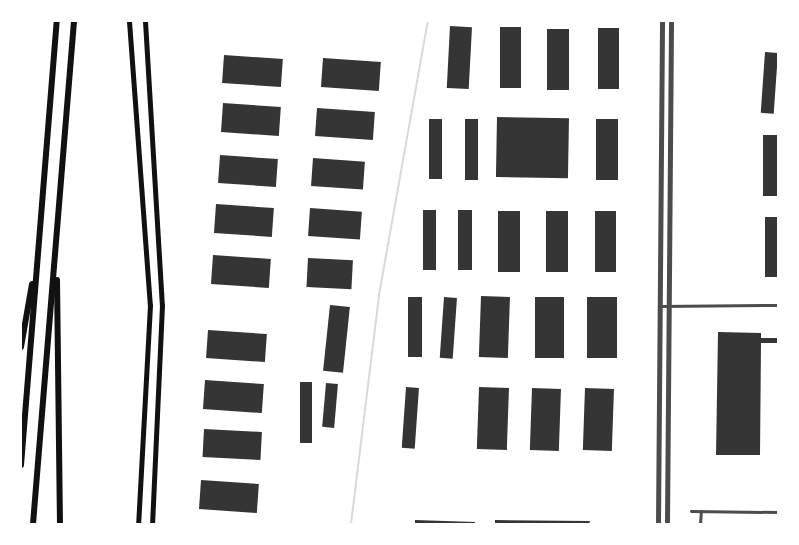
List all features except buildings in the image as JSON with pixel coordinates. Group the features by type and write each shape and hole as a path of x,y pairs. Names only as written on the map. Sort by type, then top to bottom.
{"highway":[{"path":"21,465 57,21"},
{"path":"33,524 74,21"},
{"path":"21,347 39,245"},
{"path":"56,246 60,524"}],"main road":[{"path":"129,21 150,305 138,524"},
{"path":"145,21 162,305 152,524"}],"street":[{"path":"658,524 662,21"},
{"path":"667,524 671,21"},
{"path":"660,306 778,305"},
{"path":"691,511 778,512"},
{"path":"700,524 701,511"}],"waterway":[{"path":"351,524 379,295 428,21"}]}
